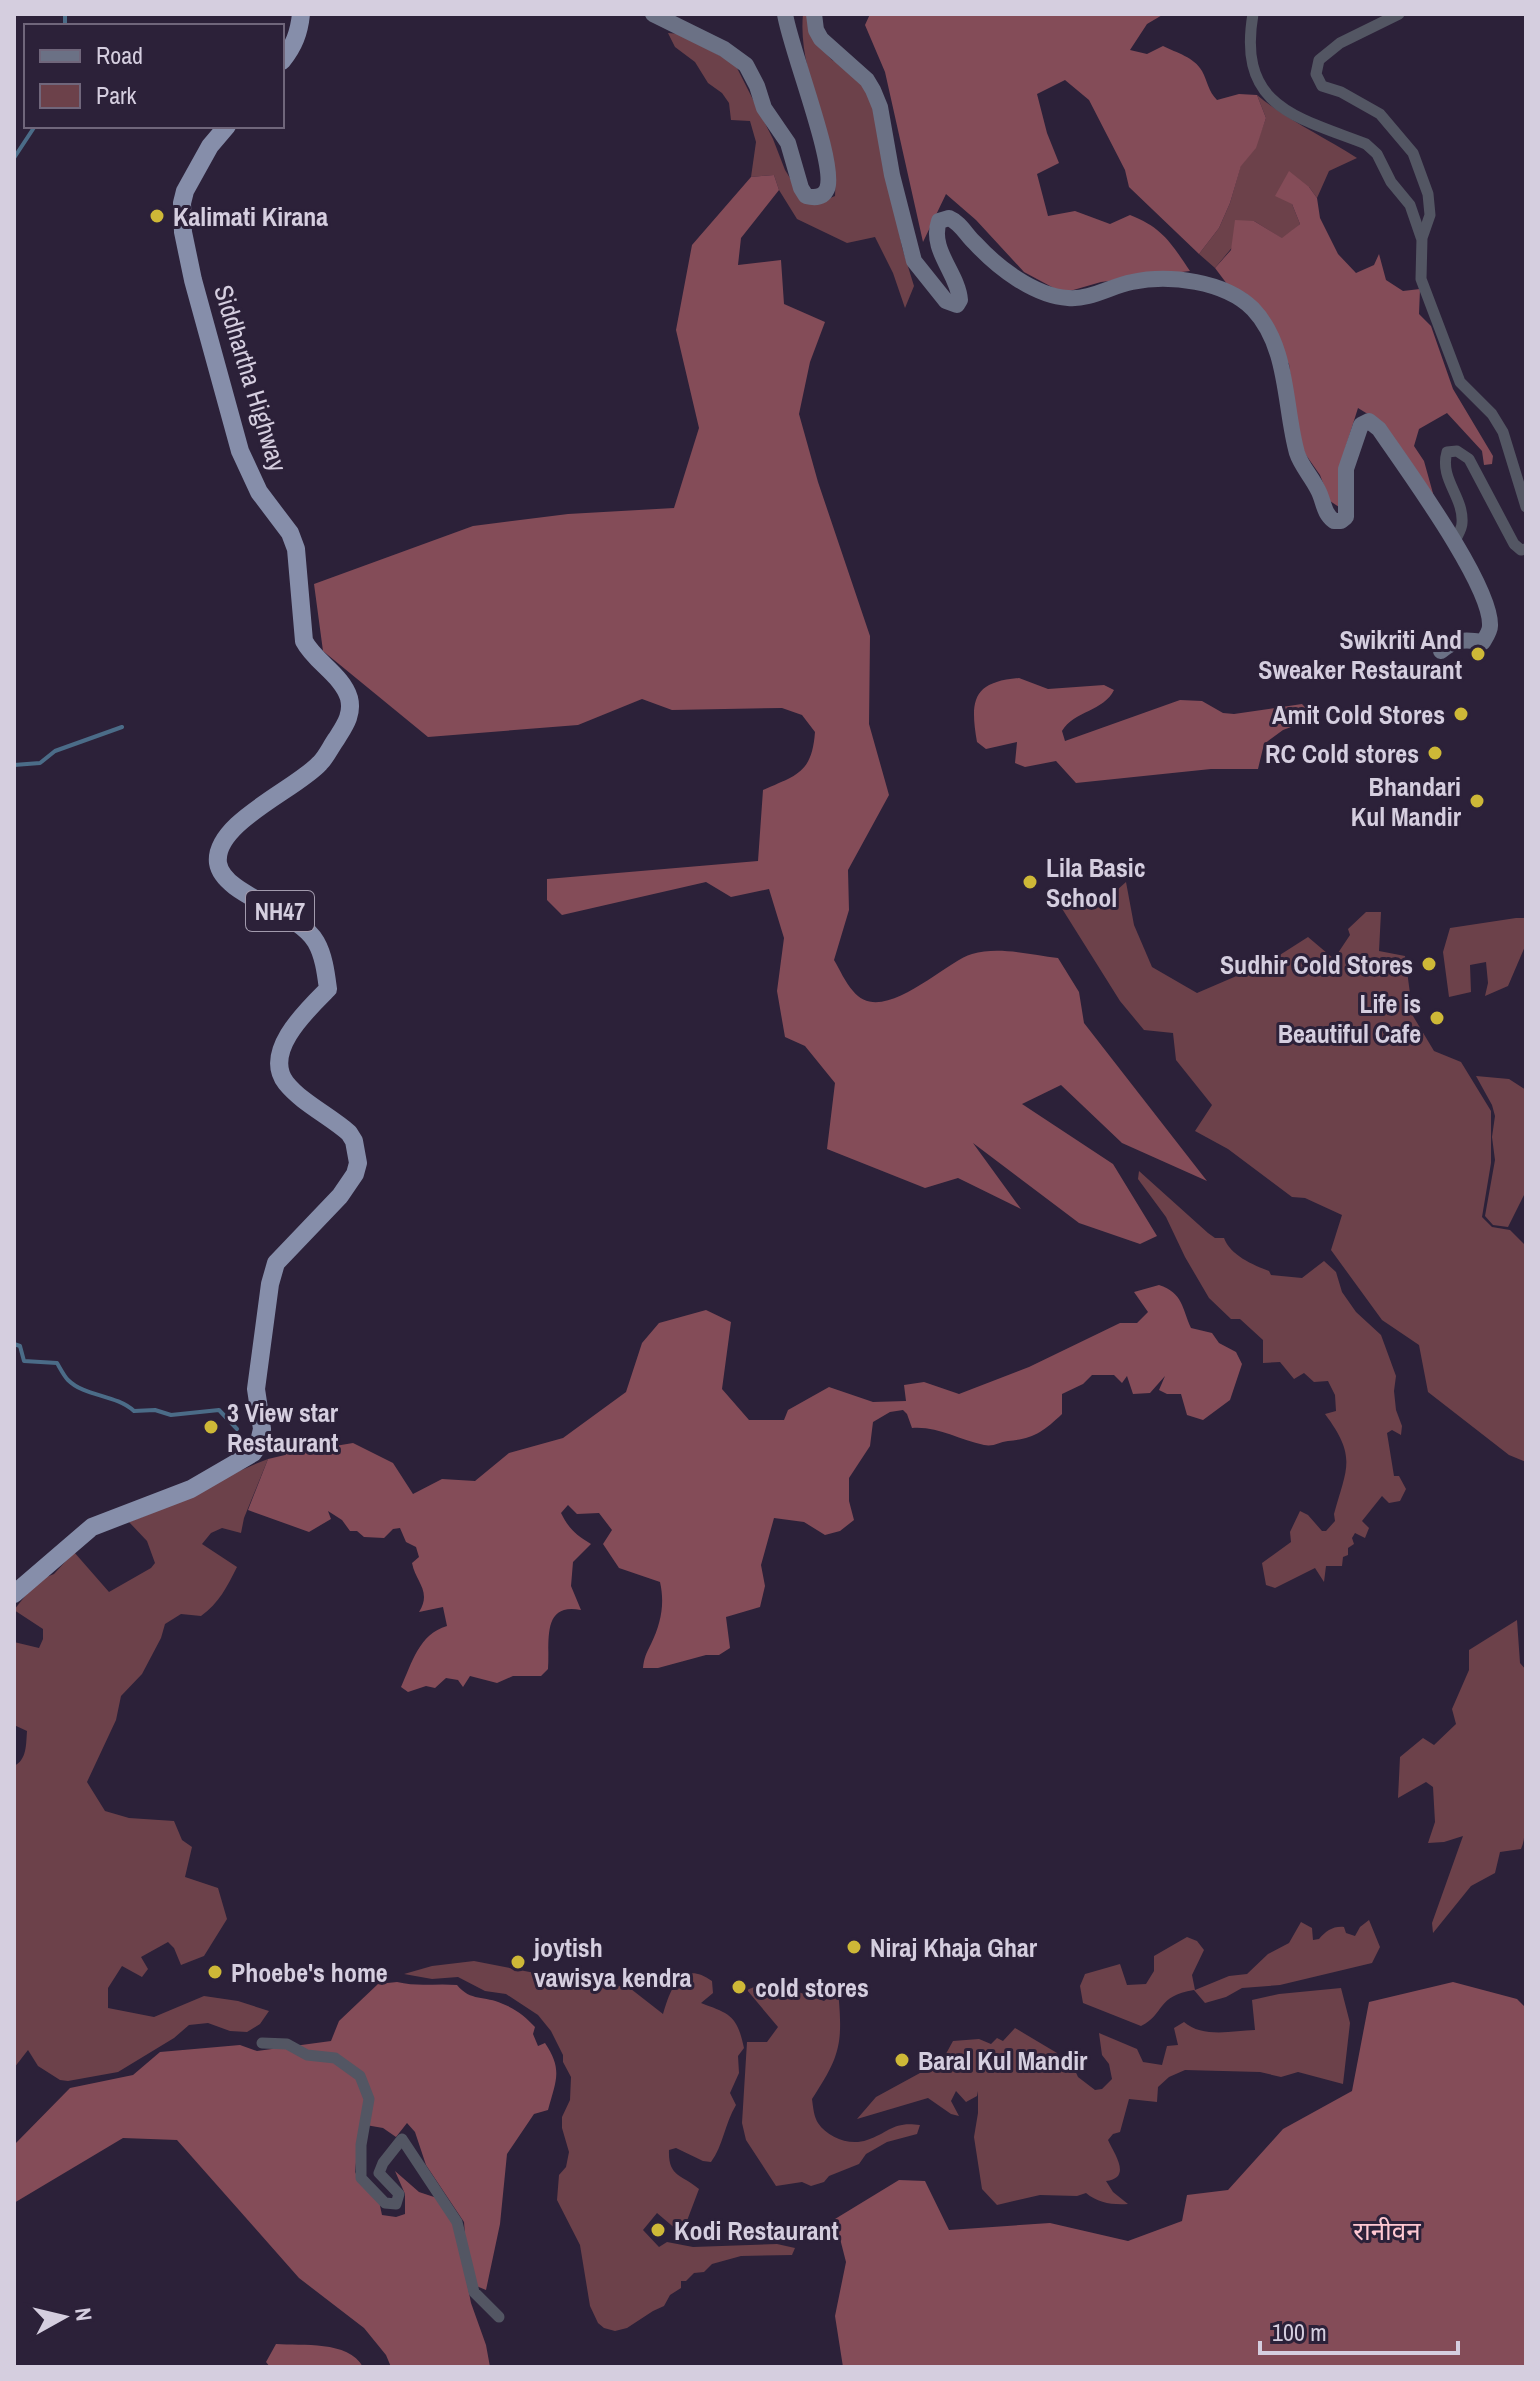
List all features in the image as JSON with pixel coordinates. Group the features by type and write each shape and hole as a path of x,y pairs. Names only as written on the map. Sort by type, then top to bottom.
{"highway":[{"path":"284,58 300,31 301,14"},
{"name":"Siddhartha Highway","path":"14,1594 92,1527 191,1489 253,1453 262,1429 256,1389 270,1284 276,1263 340,1196 355,1174 358,1163 354,1141 349,1133 288,1085 280,1073 279,1057 284,1045 311,1006 328,989 315,939 293,920 223,877 218,865 219,853 226,839 242,822 319,764 344,727 350,707 345,689 311,653 304,641 296,549 290,533 259,492 240,451 191,268 182,218 185,191 210,146 225,128"}],"main road":[{"path":"653,14 724,49 746,65 764,108 788,143 801,188 806,196 814,198 827,191 823,149 785,14"},
{"path":"814,14 821,39 867,80 873,90 880,107 892,175 914,261 946,301 957,305 960,300 935,233 939,221 949,218 958,223 975,244 1019,279 1059,297 1083,297 1131,282 1170,279 1203,285 1237,297 1259,318 1276,350 1299,458 1319,491 1326,514 1334,521 1346,517 1346,469 1361,425 1369,421 1379,429 1455,541 1488,611 1491,628 1483,642 1465,639 1451,642 1441,651"}],"street":[{"path":"1253,14 1250,54 1261,87 1271,100 1286,111 1366,144 1377,154 1391,182 1410,205 1422,238"},
{"path":"1399,14 1340,43 1319,60 1316,74 1322,86 1341,92 1380,114 1413,153 1428,194 1430,215 1422,238 1421,279 1460,382 1492,414 1503,432 1526,507"},
{"path":"1455,541 1462,524 1460,507 1443,464 1447,452 1457,451 1469,459 1514,544 1521,550 1526,549"},
{"path":"262,2043 287,2044 307,2055 335,2058 360,2076 369,2099 361,2145 361,2178 385,2203 396,2204 399,2194 379,2173 402,2139 457,2222 474,2292 499,2317"}],"green space":[{"path":"803,14 808,14 820,47 832,60 851,70 865,88 877,118 902,247 914,286 905,308 893,273 875,237 847,243 797,219 779,190 774,175 751,177 756,142 750,121 731,120 729,103 722,93 708,83 695,62 675,47 668,33 681,34 735,64 785,170 805,202 820,202 835,196 835,173 806,60"},
{"path":"870,14 1164,14 1147,24 1130,50 1147,54 1163,46 1185,56 1199,66 1217,100 1239,94 1257,95 1266,118 1256,148 1241,166 1219,228 1199,254 1129,187 1125,170 1089,100 1065,80 1037,94 1059,163 1037,174 1048,216 1075,211 1110,224 1130,215 1158,231 1190,271 1101,282 1063,293 1024,272 976,220 946,194 923,242 885,72 865,25"},
{"path":"1257,95 1357,158 1329,171 1317,198 1309,187 1292,204 1300,224 1283,239 1254,221 1215,268 1199,254 1219,228 1241,165 1255,148 1266,118"},
{"path":"1289,171 1317,198 1320,218 1338,254 1356,273 1374,265 1379,254 1386,280 1403,291 1420,289 1419,314 1431,326 1453,389 1493,456 1492,464 1484,465 1482,451 1447,413 1419,429 1414,446 1424,461 1434,497 1371,416 1358,408 1345,449 1339,507 1330,501 1320,475 1299,445 1289,364 1248,303 1246,293 1233,292 1215,268 1231,250 1235,220 1254,221 1282,238 1300,224 1292,204 1275,196"},
{"path":"774,175 779,190 741,238 738,265 781,260 784,304 825,322 810,362 799,414 818,482 870,636 869,724 889,795 848,870 849,910 834,960 853,991 865,1000 880,1002 896,998 972,954 1004,951 1058,958 1079,992 1084,1023 1207,1181 1122,1143 1061,1085 1022,1104 1113,1164 1157,1236 1140,1244 1079,1223 973,1143 1021,1209 958,1178 925,1188 827,1149 835,1083 805,1046 785,1037 777,991 784,938 769,889 731,897 706,882 562,915 547,900 547,879 758,861 763,790 801,771 810,756 815,732 802,715 782,708 672,710 642,699 578,725 428,737 323,651 314,584 473,526 568,514 674,508 699,428 676,330 692,245 751,177"},
{"path":"1019,678 1048,689 1104,685 1114,690 1103,702 1067,724 1062,731 1065,741 1180,700 1202,701 1223,713 1234,714 1302,704 1315,718 1283,730 1264,744 1258,769 1211,769 1076,783 1056,761 1025,767 1015,763 1017,742 986,749 977,742 974,715 978,696 992,684"},
{"path":"1126,882 1134,925 1152,967 1197,993 1269,962 1308,937 1334,959 1350,935 1348,929 1366,912 1381,912 1379,951 1405,956 1413,1016 1434,1051 1461,1062 1491,1111 1491,1163 1482,1217 1492,1227 1510,1230 1526,1246 1526,1462 1509,1455 1428,1392 1419,1345 1382,1320 1331,1250 1342,1215 1305,1198 1292,1197 1228,1149 1195,1131 1212,1105 1176,1060 1173,1033 1144,1030 1120,1001 1061,907 1079,893 1108,898"},
{"path":"1526,918 1526,944 1508,986 1485,996 1488,983 1486,962 1470,965 1471,992 1449,997 1443,952 1450,928"},
{"path":"1476,1076 1509,1079 1526,1090 1526,1191 1508,1227 1493,1225 1485,1216 1495,1160 1492,1137 1495,1116"},
{"path":"1139,1171 1208,1233 1215,1238 1224,1238 1237,1254 1271,1275 1302,1278 1324,1261 1336,1272 1342,1292 1356,1312 1381,1335 1396,1376 1396,1410 1402,1426 1401,1435 1392,1430 1387,1433 1394,1476 1399,1476 1406,1489 1400,1501 1389,1503 1382,1496 1362,1521 1369,1528 1365,1538 1355,1533 1352,1538 1354,1544 1348,1548 1348,1555 1343,1557 1342,1566 1326,1566 1324,1582 1315,1568 1275,1588 1266,1585 1262,1563 1291,1542 1290,1532 1300,1511 1308,1515 1322,1531 1326,1531 1335,1521 1346,1462 1342,1441 1325,1414 1336,1411 1335,1395 1328,1381 1314,1382 1304,1373 1294,1379 1280,1362 1263,1363 1263,1340 1240,1319 1231,1319 1209,1298 1166,1217 1138,1179"},
{"path":"1159,1285 1177,1297 1191,1328 1212,1333 1219,1343 1236,1352 1242,1364 1230,1400 1203,1420 1187,1415 1181,1394 1167,1394 1159,1390 1165,1376 1150,1393 1133,1394 1127,1376 1122,1383 1114,1375 1092,1375 1083,1384 1062,1394 1062,1414 1043,1430 1031,1436 991,1445 931,1429 912,1428 903,1410 890,1412 873,1422 870,1446 849,1478 849,1501 854,1520 840,1531 825,1535 804,1522 774,1518 761,1565 765,1586 760,1607 726,1617 730,1648 719,1655 706,1655 658,1668 643,1668 661,1613 660,1582 619,1568 603,1544 612,1530 599,1513 577,1514 568,1505 561,1513 564,1519 573,1531 591,1544 573,1562 571,1586 581,1610 559,1612 550,1626 548,1669 541,1676 513,1676 497,1683 470,1676 463,1687 458,1680 446,1678 435,1688 426,1686 408,1692 401,1687 418,1650 437,1630 447,1626 443,1607 419,1612 424,1593 412,1563 419,1557 416,1547 406,1542 400,1528 393,1529 384,1538 364,1537 357,1531 350,1531 342,1520 328,1511 331,1519 309,1532 248,1510 268,1459 285,1455 298,1443 317,1449 353,1443 393,1463 413,1494 442,1479 475,1481 509,1453 563,1438 626,1392 642,1343 659,1323 706,1310 731,1322 722,1389 749,1420 784,1420 788,1410 829,1387 873,1402 906,1401 904,1385 924,1382 959,1394 1029,1367 1120,1323 1137,1323 1148,1312 1134,1292"},
{"path":"268,1459 241,1533 222,1528 211,1533 202,1544 237,1567 230,1581 218,1600 201,1616 181,1614 165,1624 142,1674 121,1696 116,1720 87,1782 105,1811 129,1818 174,1821 182,1840 192,1847 185,1877 218,1888 227,1919 204,1956 181,1965 168,1942 141,1957 148,1969 142,1977 122,1966 108,1988 108,2008 154,2017 204,1996 238,2001 269,2011 260,2024 247,2032 230,2031 208,2023 189,2025 174,2038 118,2072 60,2080 38,2066 28,2050 14,2068 14,1766 24,1756 27,1731 14,1725 14,1642 39,1648 43,1629 14,1610 39,1580 54,1574 74,1552 109,1592 151,1568 155,1563 147,1541 129,1522"},
{"path":"1517,1620 1520,1663 1526,1670 1526,1812 1523,1843 1521,1849 1500,1852 1495,1873 1471,1886 1433,1933 1432,1923 1463,1836 1428,1843 1435,1822 1433,1787 1426,1782 1398,1798 1400,1757 1423,1738 1434,1745 1456,1724 1452,1709 1469,1670 1469,1650"},
{"path":"1369,1920 1380,1947 1372,1963 1280,1985 1242,1988 1205,2003 1194,1990 1182,1993 1173,1996 1141,2026 1083,2003 1080,1986 1085,1974 1120,1964 1127,1985 1146,1984 1154,1971 1154,1956 1187,1937 1197,1941 1204,1950 1192,1975 1195,1990 1229,1976 1247,1974 1268,1954 1289,1943 1301,1922 1312,1928 1313,1940 1340,1927 1355,1936"},
{"path":"474,1961 545,1975 575,1975 631,1989 663,2014 673,1987 684,1975 692,1973 712,1981 713,1993 701,2003 731,2017 744,2048 738,2056 739,2073 730,2093 736,2105 711,2162 676,2148 669,2150 673,2170 699,2189 685,2226 677,2230 657,2213 643,2230 659,2247 667,2242 693,2247 777,2244 795,2248 792,2255 741,2256 712,2264 704,2272 694,2273 686,2281 681,2281 681,2288 670,2295 664,2306 627,2328 615,2331 598,2323 590,2306 580,2245 557,2200 559,2175 566,2167 569,2152 562,2117 570,2100 571,2077 551,2031 538,2015 506,1994 485,1991 458,1977 432,1979 404,1974 432,1966"},
{"name":"रानीवन","path":"1453,1982 1517,1999 1526,2008 1526,2367 843,2367 835,2316 846,2262 835,2219 899,2180 925,2181 949,2230 1050,2223 1128,2241 1182,2221 1187,2195 1228,2190 1283,2129 1352,2091 1369,2002"},
{"path":"378,1984 457,1985 473,1996 508,2006 535,2027 533,2034 538,2046 545,2043 556,2068 548,2110 534,2114 507,2154 500,2224 486,2290 474,2285 467,2260 464,2222 426,2165 415,2132 407,2123 396,2137 383,2128 360,2124 355,2172 363,2187 379,2201 382,2215 396,2217 405,2214 405,2194 395,2171 419,2192 440,2199 455,2222 471,2303 486,2345 490,2367 391,2367 386,2355 364,2328 299,2278 177,2140 123,2138 14,2203 14,2145 70,2088 133,2075 160,2052 240,2045 257,2051 331,2041 339,2021"},
{"path":"761,1984 784,1987 824,2001 838,1990 838,2048 829,2071 812,2099 816,2118 822,2128 833,2137 854,2142 904,2125 920,2125 917,2134 887,2142 866,2154 859,2164 829,2176 824,2182 811,2186 802,2182 776,2186 746,2140 742,2123 747,2042 767,2042 778,2027 747,1990"},
{"path":"1341,1988 1350,2023 1343,2084 1298,2072 1281,2077 1260,2072 1185,2070 1169,2077 1158,2087 1157,2102 1129,2099 1120,2132 1108,2140 1120,2171 1114,2179 1106,2181 1113,2192 1128,2204 1106,2203 1086,2193 1077,2196 1040,2195 997,2205 982,2189 974,2137 978,2091 977,2096 966,2102 956,2091 951,2101 959,2116 928,2098 857,2119 876,2097 942,2061 953,2041 979,2039 991,2044 997,2038 1003,2041 1015,2028 1057,2053 1061,2068 1073,2066 1078,2077 1095,2090 1102,2089 1112,2079 1109,2064 1102,2055 1099,2033 1137,2049 1143,2062 1162,2065 1167,2046 1178,2045 1174,2028 1184,2022 1208,2032 1255,2030 1252,2000"},
{"path":"276,2344 336,2348 356,2358 363,2367 270,2367 266,2362"}],"waterway":[{"path":"65,14 65,24"},
{"path":"14,158 34,128"},
{"path":"14,765 40,763 55,751 122,727"},
{"path":"14,1344 20,1346 24,1361 57,1363 75,1386 118,1401 134,1411 155,1410 171,1415 219,1410 237,1429"}],"place":[{"name":"Kalimati Kirana","path":"157,216"},
{"name":"Swikriti And Sweaker Restaurant","path":"1478,654"},
{"name":"Amit Cold Stores","path":"1461,714"},
{"name":"RC Cold stores","path":"1435,753"},
{"name":"Bhandari Kul Mandir","path":"1477,801"},
{"name":"Lila Basic School","path":"1030,882"},
{"name":"Sudhir Cold Stores","path":"1429,964"},
{"name":"Life is Beautiful Cafe","path":"1437,1018"},
{"name":"3 View star Restaurant","path":"211,1427"},
{"name":"Niraj Khaja Ghar","path":"854,1947"},
{"name":"joytish vawisya kendra","path":"518,1962"},
{"name":"Phoebe's home","path":"215,1972"},
{"name":"cold stores","path":"739,1987"},
{"name":"Baral Kul Mandir","path":"902,2060"},
{"name":"Kodi Restaurant","path":"658,2230"}]}
